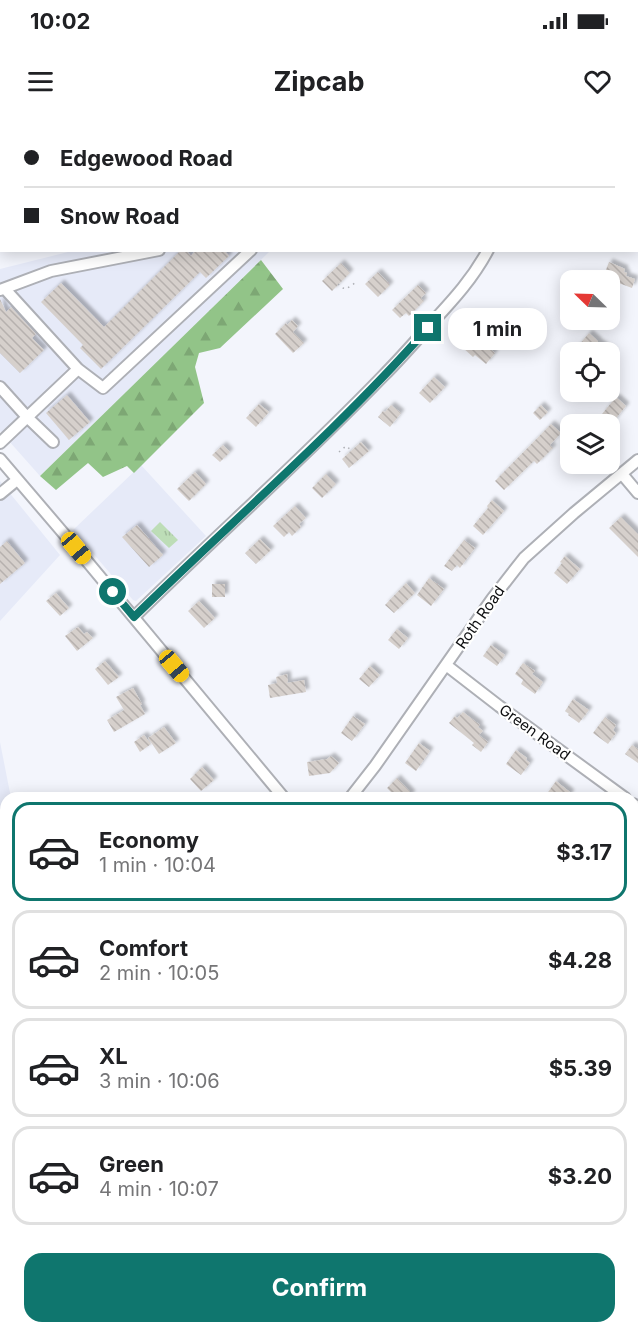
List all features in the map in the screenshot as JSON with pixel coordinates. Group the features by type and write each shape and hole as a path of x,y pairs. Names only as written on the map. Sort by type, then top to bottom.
{"street":[{"path":"149,252 51,271 2,290 78,369 103,388 248,252"},
{"path":"134,617 295,464 400,359 478,270 487,252"},
{"path":"0,443 78,369"},
{"path":"0,387 53,442"},
{"name":"Roth Road","path":"355,792 524,558 638,460"},
{"path":"2,466 17,480 134,617 279,792"},
{"path":"622,474 638,493"},
{"path":"0,494 17,480"},
{"name":"Green Road","path":"446,664 499,706 617,792"}],"path":[{"path":"338,284 346,289 355,283"},
{"path":"339,452 346,446 351,450"}],"shaded area":[{"path":"68,252 269,252 40,476 0,431 0,269"},
{"path":"141,465 206,536 136,601 73,530"},
{"path":"0,481 60,555 0,621"},
{"path":"0,742 10,792 0,792"}],"green space":[{"path":"261,260 283,289 220,348 199,353 195,367 204,403 134,473 127,466 103,477 88,463 56,490 40,476"},
{"path":"160,522 178,540 169,548 151,531"}],"building":[{"path":"179,252 188,252 191,256 194,252 226,252 229,256 206,278 200,272 101,369 80,348 83,345 41,302 61,283 104,327"},
{"path":"609,262 625,269 626,276 635,279 632,288 620,284 620,270 606,270"},
{"path":"341,263 350,273 332,291 322,281"},
{"path":"378,272 390,285 378,297 365,284"},
{"path":"418,285 426,293 421,298 424,301 409,316 406,313 400,318 392,310"},
{"path":"0,299 6,312 11,307 36,334 32,338 44,350 20,373 0,353"},
{"path":"292,320 298,326 293,332 304,343 293,353 275,334"},
{"path":"478,327 483,331 487,327 495,333 485,345 495,353 486,364 475,355 473,357 461,346"},
{"path":"589,333 598,341 598,342 581,342"},
{"path":"434,377 445,387 430,403 419,393"},
{"path":"67,395 90,422 69,440 46,413"},
{"path":"620,401 626,406 620,414 602,414 612,402"},
{"path":"259,404 269,412 256,427 246,418"},
{"path":"391,405 401,413 390,427 378,417"},
{"path":"541,405 548,412 540,420 533,413"},
{"path":"551,424 560,432 550,445 553,448 537,464 534,461 504,490 495,481"},
{"path":"361,442 369,451 349,468 342,459"},
{"path":"223,445 230,452 220,462 212,455"},
{"path":"195,472 206,484 189,501 177,489"},
{"path":"326,474 336,484 322,498 312,488"},
{"path":"492,500 504,511 483,535 473,526"},
{"path":"295,506 306,518 299,524 301,527 292,536 289,532 284,537 273,526"},
{"path":"621,517 638,534 638,557 609,528"},
{"path":"137,525 163,555 149,567 122,537"},
{"path":"260,539 271,550 256,564 245,553"},
{"path":"464,540 475,548 460,568 457,565 452,571 444,566"},
{"path":"7,541 25,563 0,584 0,547"},
{"path":"565,556 580,569 567,584 554,573"},
{"path":"429,578 444,589 431,606 417,595"},
{"path":"406,583 415,593 394,613 385,605"},
{"path":"212,584 225,584 225,597 212,597"},
{"path":"56,593 69,608 60,616 46,601"},
{"path":"199,601 215,618 204,628 188,611"},
{"path":"78,627 84,634 87,632 93,638 77,651 65,636"},
{"path":"397,629 408,638 399,649 388,640"},
{"path":"491,645 505,655 497,666 483,656"},
{"path":"105,661 119,677 108,685 95,669"},
{"path":"523,663 535,671 532,674 543,682 535,694 521,684 523,680 515,674"},
{"path":"370,666 380,675 369,687 359,679"},
{"path":"287,674 287,683 304,680 306,692 270,698 268,685 277,683 276,677"},
{"path":"133,688 145,714 114,732 107,720 124,710 116,697"},
{"path":"573,699 589,710 579,723 565,711"},
{"path":"463,712 480,725 478,727 483,731 479,735 488,742 481,752 472,745 474,743 449,723"},
{"path":"353,716 365,724 352,741 341,733"},
{"path":"605,717 616,725 613,730 616,733 608,744 593,733"},
{"path":"164,727 176,743 159,754 148,738"},
{"path":"144,735 151,744 140,752 134,742"},
{"path":"419,743 430,751 416,771 405,763"},
{"path":"632,745 638,749 638,763 625,754"},
{"path":"516,750 530,763 521,775 506,764"},
{"path":"331,756 339,763 330,773 309,776 307,762 327,759"},
{"path":"202,767 214,780 201,791 190,779"},
{"path":"397,778 410,792 391,792 387,788"},
{"path":"556,781 570,792 548,792"}],"route":[{"path":"113,592 134,617 278,481 428,328"}]}
